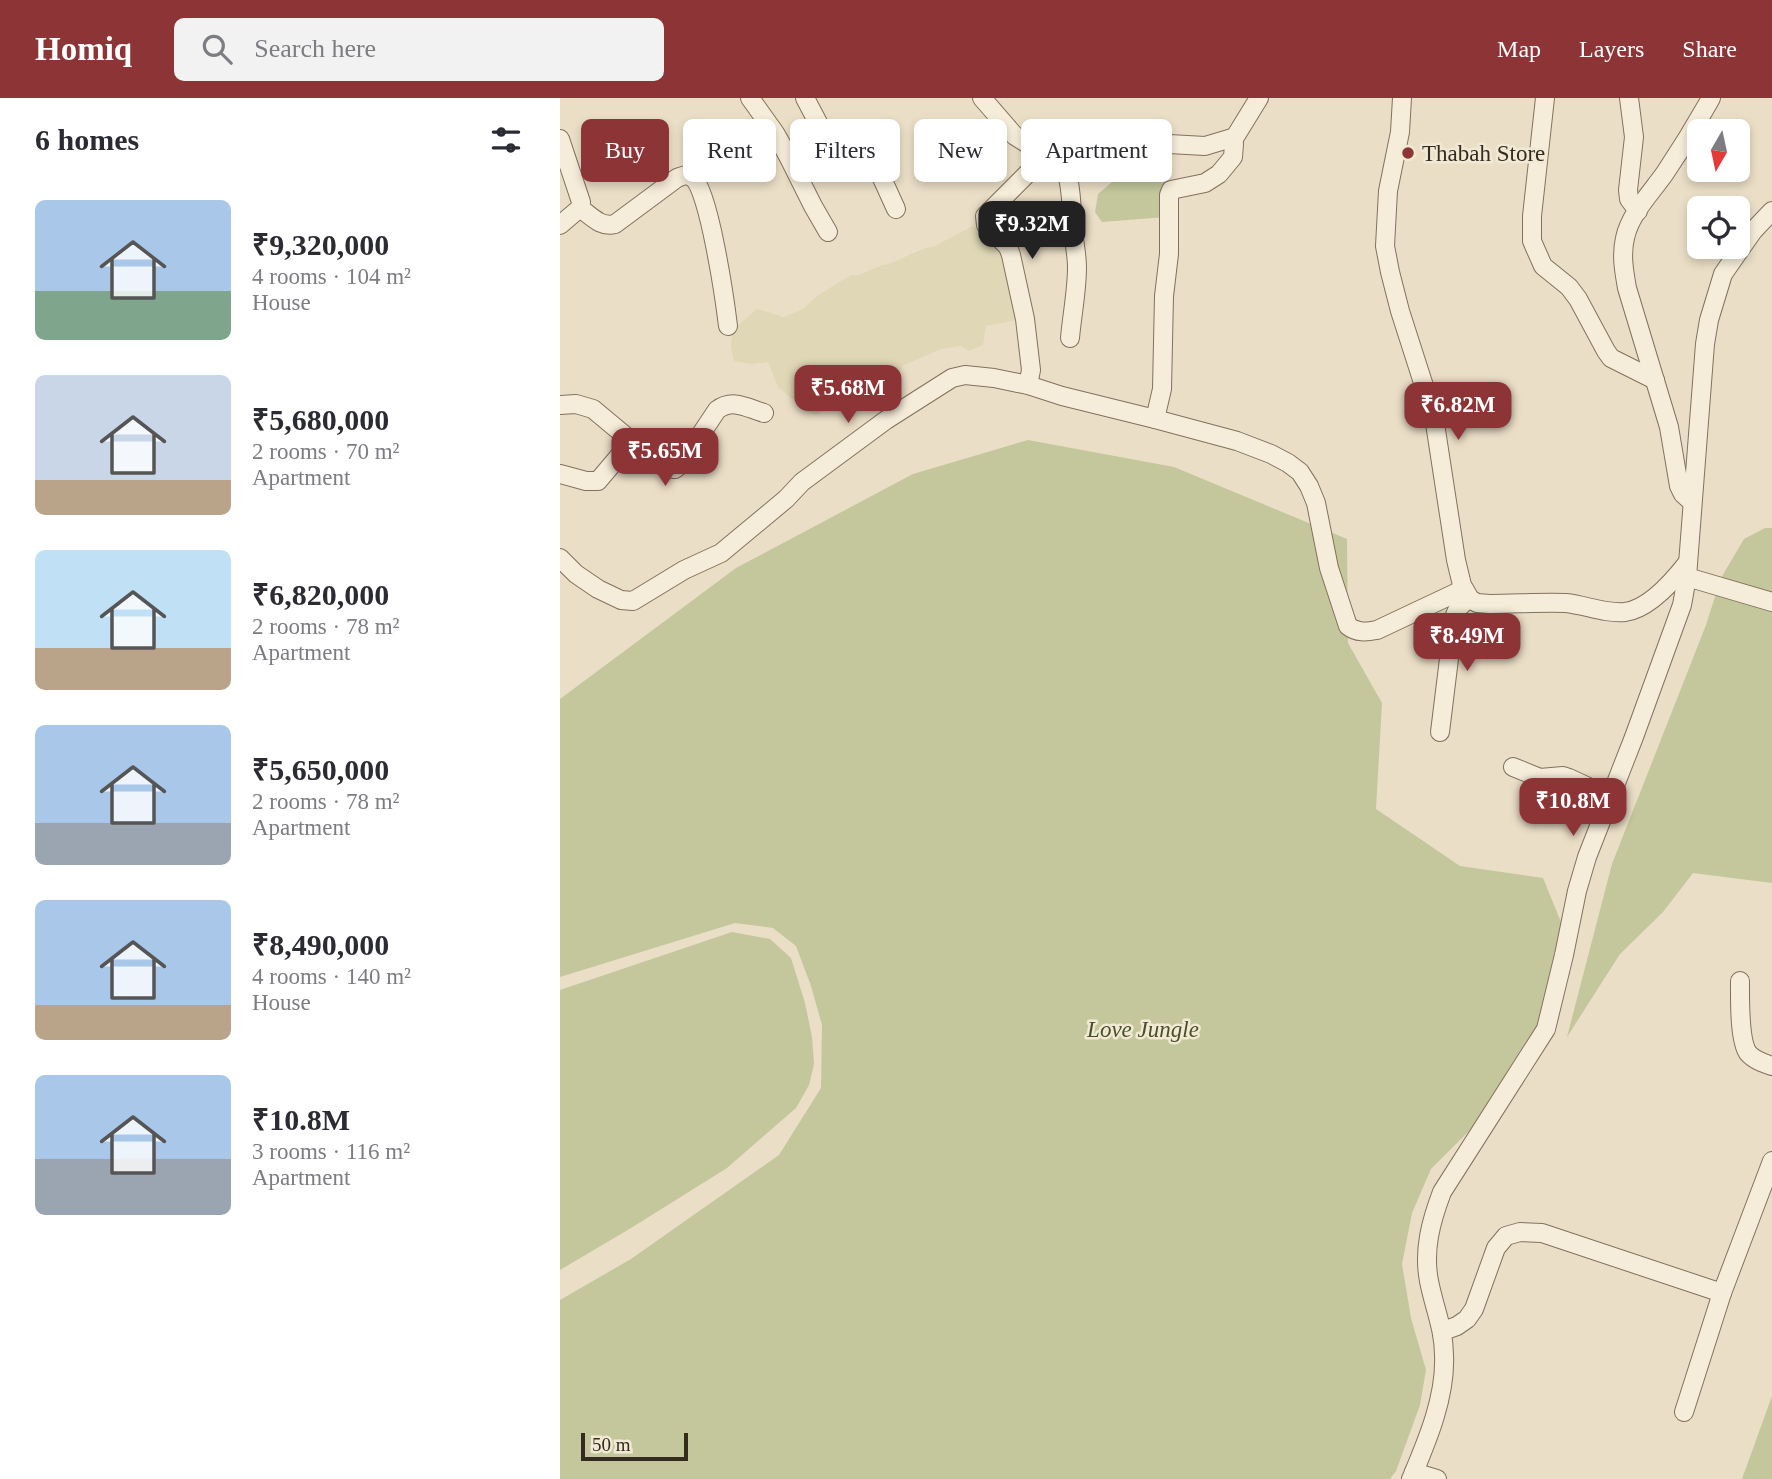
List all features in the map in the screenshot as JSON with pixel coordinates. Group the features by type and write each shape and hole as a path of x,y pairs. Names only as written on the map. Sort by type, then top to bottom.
{"street":[{"path":"750,98 775,133 828,232"},
{"path":"805,98 816,119"},
{"path":"982,98 1021,140"},
{"path":"1172,144 1205,146 1232,138 1259,98"},
{"path":"1402,98 1400,132 1388,191 1385,246 1400,311 1434,417 1456,560 1467,594 1478,603 1567,603 1625,612 1636,609 1653,598 1687,569"},
{"path":"1545,98 1532,216 1532,240 1537,254 1543,266 1578,299 1611,358 1655,380"},
{"path":"1629,98 1634,137 1628,190 1629,199 1638,211"},
{"path":"1692,502 1679,486 1669,427 1640,335 1623,268 1624,239 1638,211 1711,98"},
{"path":"1156,419 1162,389 1164,296 1169,254 1169,195 1171,190 1206,183 1219,174 1233,157 1232,138"},
{"path":"560,139 581,202 580,208 560,225"},
{"path":"580,208 608,226 615,224 677,178 688,175 693,178 706,206 729,326"},
{"path":"1021,181 987,212 985,220 986,225 1008,247 1011,255 1026,330 1031,370 1028,385"},
{"path":"884,182 896,209"},
{"path":"1069,182 1077,267 1070,338"},
{"path":"1437,1479 1413,1475 1433,1425 1444,1376 1443,1331 1429,1280 1427,1244 1431,1219 1442,1192 1546,1028 1587,857 1685,595 1709,320 1723,274 1753,231 1772,211"},
{"path":"560,558 576,574 598,589 621,600 633,601 684,570 721,553 786,499 802,482 904,407 952,378 965,375 1028,385 1237,442 1271,454 1300,472 1316,503 1329,568 1348,626 1353,630 1377,630 1467,594"},
{"path":"560,405 576,404 593,409 659,464 675,469 717,410 725,404 735,404 764,413"},
{"path":"560,474 586,481 598,481 631,442"},
{"path":"1687,569 1772,601"},
{"path":"1440,732 1454,618 1467,594"},
{"path":"1513,767 1540,778 1563,776 1610,797"},
{"path":"1740,981 1743,1043 1757,1060 1772,1066"},
{"path":"1684,1412 1723,1293 1772,1161"},
{"path":"1443,1331 1467,1319 1474,1309 1496,1248 1506,1237 1521,1232 1542,1233 1723,1293"}],"shaded area":[{"path":"973,226 1000,245 1021,319 986,326 983,345 969,351 961,346 941,349 902,366 897,384 872,399 857,402 849,396 816,415 808,412 778,387 768,362 751,364 734,361 731,347 733,330 757,309 784,317 803,309 817,296 851,275 859,275 933,247"}],"green space":[{"path":"1112,182 1167,182 1165,217 1102,222 1095,212 1098,194"},
{"name":"Love Jungle","path":"1028,440 1174,467 1347,539 1348,643 1382,703 1376,809 1460,866 1543,878 1561,922 1546,1012 1486,1114 1431,1169 1412,1213 1402,1264 1411,1318 1426,1370 1420,1405 1396,1471 1390,1479 560,1479 560,1300 631,1259 779,1155 821,1088 822,1025 796,946 773,928 735,923 560,977 560,699 736,568 913,474"},
{"path":"1765,528 1772,528 1772,883 1693,873 1663,912 1620,954 1567,1037 1612,864 1706,625 1721,578 1744,539"},
{"path":"732,932 770,939 791,958 812,1037 814,1064 809,1085 796,1108 727,1168 560,1270 560,990"},
{"path":"1772,1396 1772,1479 1742,1479"}],"place":[{"name":"Thabah Store","path":"1408,153"}]}
